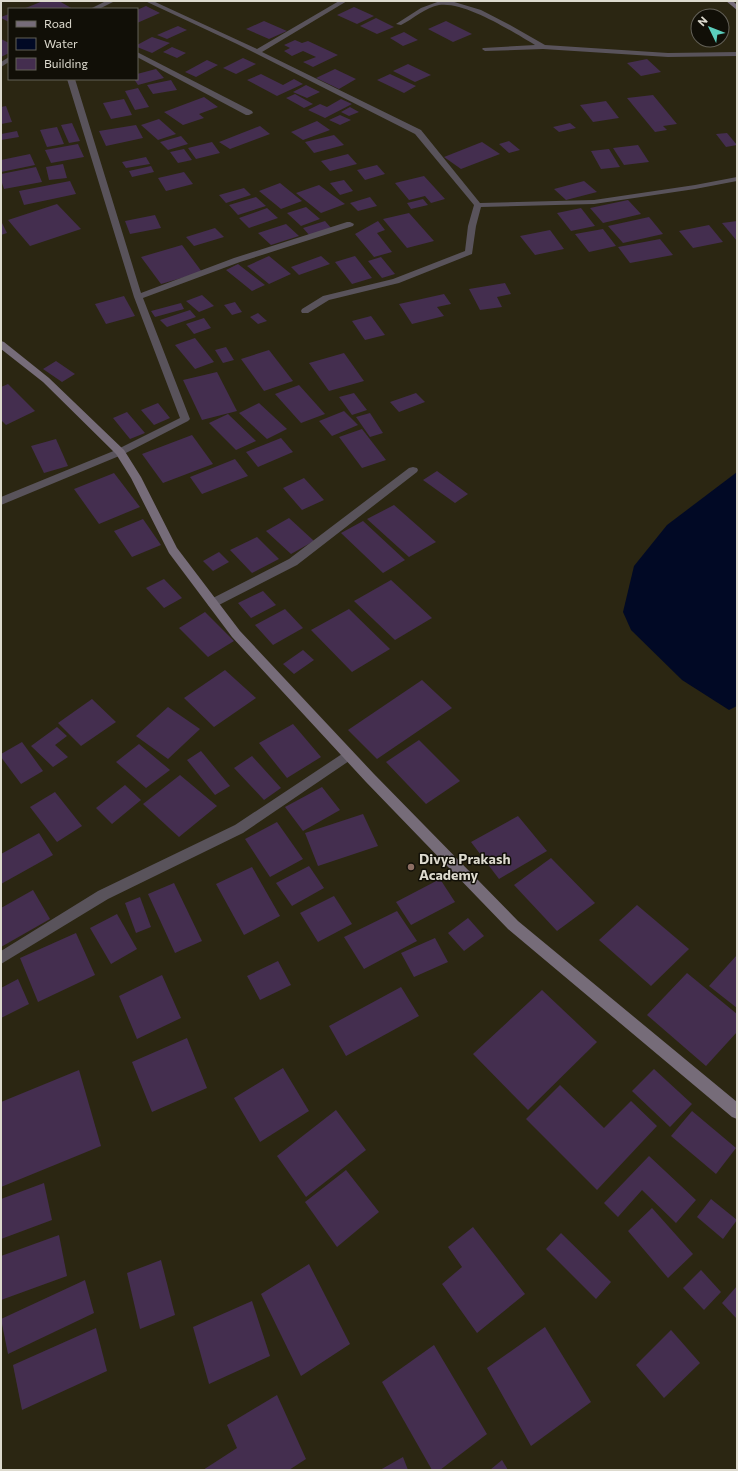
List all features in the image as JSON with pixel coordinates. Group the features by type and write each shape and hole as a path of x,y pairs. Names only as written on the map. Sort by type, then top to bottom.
{"street":[{"path":"94,8 112,1"},
{"path":"148,1 257,52 418,132 478,205"},
{"path":"257,52 344,1"},
{"path":"729,1 737,8"},
{"path":"398,24 429,7 447,2 457,4 499,19 543,47"},
{"path":"486,49 543,47 668,55 737,54"},
{"path":"138,55 250,113"},
{"path":"1,501 120,452 185,419 138,297 71,80"},
{"path":"478,205 594,202 695,187 737,179"},
{"path":"305,311 326,298 396,281 469,252 472,226 478,205"},
{"path":"138,297 238,260 350,224"},
{"path":"1,344 46,380 120,452 136,477 173,550 236,634 348,755 513,925 737,1112"},
{"path":"213,603 292,562 413,470"},
{"path":"1,958 103,895 239,829 348,755"}],"water":[{"path":"737,472 737,706 729,710 682,680 631,630 623,612 634,566 667,525"}],"building":[{"path":"43,1 59,1 71,8 26,8"},
{"path":"146,6 160,13 138,23 138,10"},
{"path":"354,7 374,16 357,24 337,15"},
{"path":"8,14 8,22 1,18"},
{"path":"376,18 394,27 377,34 360,26"},
{"path":"264,21 287,31 269,39 246,29"},
{"path":"446,21 472,34 453,42 428,29"},
{"path":"178,26 187,30 167,39 157,35"},
{"path":"404,32 418,40 403,46 390,38"},
{"path":"152,37 170,43 152,53 138,47 138,44"},
{"path":"1,39 8,42 8,54 1,57"},
{"path":"295,40 302,43 308,41 338,55 313,67 303,62 316,57 303,51 292,56 284,51 290,48 284,45"},
{"path":"172,47 186,53 177,58 163,52"},
{"path":"243,58 256,64 236,74 223,68"},
{"path":"647,59 661,72 641,76 627,63"},
{"path":"207,60 218,65 196,77 185,72"},
{"path":"408,64 431,75 415,82 393,71"},
{"path":"156,69 164,78 138,85 135,80 138,80 138,74"},
{"path":"335,69 356,79 339,89 316,78"},
{"path":"261,74 283,85 294,79 303,84 277,96 247,80"},
{"path":"390,74 416,86 404,93 377,80"},
{"path":"171,80 177,90 153,94 147,85"},
{"path":"306,85 320,92 307,98 293,92"},
{"path":"138,88 149,107 135,110 125,91"},
{"path":"295,94 313,104 304,108 286,98"},
{"path":"653,95 677,124 663,126 667,130 655,132 627,98"},
{"path":"204,97 218,107 199,114 204,118 183,125 164,112"},
{"path":"124,99 132,115 111,119 103,103"},
{"path":"341,99 352,104 325,118 308,110 320,104 327,107"},
{"path":"606,101 619,118 593,122 580,105"},
{"path":"6,106 12,122 1,124 1,107"},
{"path":"350,107 359,112 349,116 341,112"},
{"path":"340,115 351,120 340,125 329,120"},
{"path":"159,119 176,134 158,140 141,125"},
{"path":"317,121 330,130 303,140 291,132"},
{"path":"72,123 80,141 69,143 61,125"},
{"path":"570,123 576,128 559,132 553,127"},
{"path":"136,125 143,138 106,146 99,131"},
{"path":"260,126 270,134 230,149 219,142"},
{"path":"57,127 64,144 47,147 40,130"},
{"path":"17,131 19,137 1,140 1,134"},
{"path":"727,133 737,145 726,147 716,134"},
{"path":"334,135 344,145 314,153 305,142"},
{"path":"181,136 188,144 168,150 160,142"},
{"path":"509,141 520,150 509,153 499,144"},
{"path":"212,142 220,153 196,159 188,148"},
{"path":"482,142 500,154 461,169 444,157"},
{"path":"78,144 84,157 51,163 45,150"},
{"path":"638,145 649,162 624,165 613,148"},
{"path":"184,149 192,160 178,163 170,152"},
{"path":"609,149 620,167 601,169 591,151"},
{"path":"30,154 35,165 1,172 1,160"},
{"path":"348,154 357,164 330,171 321,161"},
{"path":"146,157 150,164 126,168 122,162"},
{"path":"63,164 67,178 49,180 46,167"},
{"path":"377,165 385,174 365,180 357,170"},
{"path":"151,166 154,172 132,177 129,171"},
{"path":"36,167 42,182 4,189 1,174"},
{"path":"184,172 193,184 166,191 158,178"},
{"path":"424,176 445,199 431,203 425,196 409,200 395,183"},
{"path":"344,180 353,191 340,195 330,183"},
{"path":"70,181 76,194 24,205 19,191"},
{"path":"584,181 597,192 566,200 554,189"},
{"path":"280,183 302,201 281,209 259,191"},
{"path":"319,185 345,204 321,213 296,193"},
{"path":"244,188 251,195 226,203 219,195"},
{"path":"256,197 266,206 238,215 229,205"},
{"path":"370,197 377,206 358,211 350,203"},
{"path":"423,199 428,205 411,209 407,203"},
{"path":"628,200 641,214 603,223 590,208"},
{"path":"57,204 81,229 30,246 8,220"},
{"path":"306,207 320,219 301,226 287,213"},
{"path":"267,208 278,218 249,228 239,218"},
{"path":"581,208 595,226 571,231 557,213"},
{"path":"409,213 434,241 407,248 383,219"},
{"path":"155,215 161,228 130,234 125,221"},
{"path":"649,217 663,234 623,243 608,226"},
{"path":"1,221 7,233 1,235"},
{"path":"325,221 332,229 310,236 303,228"},
{"path":"378,221 385,230 377,233 392,252 374,257 355,234"},
{"path":"737,221 737,241 722,223"},
{"path":"286,224 299,236 271,245 258,233"},
{"path":"709,225 723,242 693,248 679,231"},
{"path":"215,228 224,237 194,246 186,237"},
{"path":"603,229 616,246 589,252 575,234"},
{"path":"550,230 564,249 535,255 520,236"},
{"path":"660,239 673,255 630,263 618,247"},
{"path":"182,245 202,272 161,284 141,257"},
{"path":"269,256 291,274 269,284 247,266"},
{"path":"321,256 330,264 299,275 291,267"},
{"path":"355,256 372,278 352,284 335,262"},
{"path":"381,257 395,274 382,278 368,261"},
{"path":"238,264 265,285 252,291 226,270"},
{"path":"505,283 511,294 497,297 502,307 480,310 469,289"},
{"path":"444,294 451,304 437,307 444,316 412,324 399,304"},
{"path":"202,295 214,306 199,312 186,301"},
{"path":"124,296 135,316 106,324 95,304"},
{"path":"235,302 242,312 232,315 224,305"},
{"path":"181,303 184,309 155,317 151,311"},
{"path":"190,310 196,317 167,327 160,320"},
{"path":"258,313 267,321 258,324 250,317"},
{"path":"371,316 385,335 365,340 352,321"},
{"path":"204,318 211,328 194,334 186,324"},
{"path":"195,338 214,362 195,369 175,345"},
{"path":"226,347 234,360 223,363 215,350"},
{"path":"269,350 293,381 264,391 241,359"},
{"path":"344,353 364,381 329,391 309,363"},
{"path":"56,361 75,374 62,382 43,369"},
{"path":"217,372 237,411 202,420 183,380"},
{"path":"8,384 35,411 6,425 1,420 1,387"},
{"path":"299,385 325,414 301,423 275,394"},
{"path":"354,393 367,410 352,415 339,397"},
{"path":"416,393 425,402 399,412 390,402"},
{"path":"158,403 170,418 154,425 141,410"},
{"path":"259,403 287,429 267,439 239,413"},
{"path":"344,411 358,425 332,436 319,421"},
{"path":"127,412 145,433 130,439 113,418"},
{"path":"370,413 383,433 370,437 356,417"},
{"path":"228,414 256,441 236,450 209,423"},
{"path":"362,429 386,460 362,468 339,437"},
{"path":"192,435 213,464 163,483 142,454"},
{"path":"281,438 293,452 258,467 246,452"},
{"path":"56,439 68,466 44,473 31,446"},
{"path":"235,459 248,476 202,494 190,477"},
{"path":"437,471 468,494 455,503 423,480"},
{"path":"114,473 140,507 99,524 74,489"},
{"path":"304,478 324,500 302,510 283,488"},
{"path":"394,505 436,542 409,557 367,519"},
{"path":"289,518 314,541 291,554 266,531"},
{"path":"143,519 161,545 132,557 114,531"},
{"path":"363,521 405,560 383,573 341,533"},
{"path":"257,537 279,559 252,573 230,550"},
{"path":"219,552 229,562 213,571 203,561"},
{"path":"164,579 182,598 164,608 146,588"},
{"path":"391,580 432,618 395,640 354,601"},
{"path":"263,591 276,605 251,618 238,603"},
{"path":"285,609 303,628 273,645 255,625"},
{"path":"349,609 390,649 352,672 311,630"},
{"path":"205,612 234,641 208,657 179,628"},
{"path":"303,650 314,660 294,674 283,664"},
{"path":"225,670 256,698 214,727 184,698"},
{"path":"422,680 452,708 377,759 348,730"},
{"path":"92,699 116,722 81,746 58,723"},
{"path":"168,707 200,729 168,759 136,736"},
{"path":"293,724 321,757 287,778 259,743"},
{"path":"57,727 67,736 55,745 68,757 53,767 31,746"},
{"path":"419,740 460,781 426,804 386,762"},
{"path":"22,742 43,771 21,784 1,757 1,754"},
{"path":"139,744 170,770 146,788 116,762"},
{"path":"201,751 230,786 215,795 187,760"},
{"path":"252,756 281,788 264,800 234,768"},
{"path":"180,775 217,806 179,837 143,804"},
{"path":"125,785 141,800 112,824 96,808"},
{"path":"322,787 340,810 303,831 285,807"},
{"path":"55,792 82,826 57,842 30,807"},
{"path":"363,814 378,846 318,866 305,833"},
{"path":"518,816 547,851 499,879 471,842"},
{"path":"277,822 303,859 270,877 245,839"},
{"path":"39,833 53,855 1,884 1,854"},
{"path":"551,858 595,903 557,931 514,885"},
{"path":"309,866 324,888 292,906 276,883"},
{"path":"252,867 280,916 244,935 216,884"},
{"path":"440,879 455,902 411,925 396,902"},
{"path":"174,883 202,941 175,953 148,894"},
{"path":"33,890 50,919 1,947 1,908"},
{"path":"334,896 352,924 318,942 300,913"},
{"path":"140,897 151,927 136,933 125,903"},
{"path":"637,905 689,949 651,986 599,940"},
{"path":"397,911 417,941 364,969 344,937"},
{"path":"117,914 137,949 111,964 90,928"},
{"path":"468,918 484,936 464,951 448,933"},
{"path":"76,933 95,975 38,1002 20,958"},
{"path":"435,938 448,962 414,977 401,953"},
{"path":"737,955 737,1008 709,986"},
{"path":"278,961 291,985 260,1000 247,976"},
{"path":"687,973 737,1014 737,1032 706,1066 647,1015"},
{"path":"162,975 181,1018 137,1039 119,996"},
{"path":"18,979 29,1004 1,1018 1,988"},
{"path":"401,987 419,1016 346,1056 329,1026"},
{"path":"542,990 597,1042 528,1110 473,1054"},
{"path":"187,1038 207,1088 152,1112 132,1062"},
{"path":"283,1068 309,1111 260,1142 234,1098"},
{"path":"654,1069 692,1104 670,1127 632,1091"},
{"path":"79,1070 101,1146 1,1187 1,1102"},
{"path":"560,1085 604,1128 631,1101 657,1126 597,1190 526,1119"},
{"path":"336,1110 366,1150 306,1197 277,1156"},
{"path":"692,1111 736,1148 716,1174 671,1136"},
{"path":"649,1156 696,1200 676,1223 642,1190 618,1217 604,1203"},
{"path":"346,1170 379,1212 337,1247 305,1202"},
{"path":"44,1183 52,1220 1,1239 1,1199"},
{"path":"711,1199 737,1220 723,1239 697,1217"},
{"path":"652,1208 693,1254 668,1278 628,1231"},
{"path":"473,1227 525,1294 477,1333 442,1284 462,1267 448,1247"},
{"path":"561,1233 611,1282 596,1299 546,1249"},
{"path":"59,1235 67,1276 1,1300 1,1256"},
{"path":"161,1260 175,1315 140,1329 127,1273"},
{"path":"309,1264 350,1344 301,1376 261,1294"},
{"path":"701,1270 721,1292 704,1310 683,1288"},
{"path":"85,1280 94,1313 8,1354 1,1319"},
{"path":"737,1286 737,1319 722,1303"},
{"path":"252,1301 270,1356 209,1384 193,1327"},
{"path":"545,1327 591,1402 531,1446 487,1368"},
{"path":"96,1328 107,1371 22,1410 13,1365"},
{"path":"671,1330 700,1363 664,1398 636,1365"},
{"path":"434,1345 487,1434 440,1470 432,1470 382,1382"},
{"path":"277,1395 306,1459 289,1470 203,1470 237,1448 227,1425"},
{"path":"403,1457 408,1470 380,1470"},
{"path":"502,1460 508,1470 490,1470"}],"place":[{"name":"Divya Prakash Academy","path":"411,867"}]}
